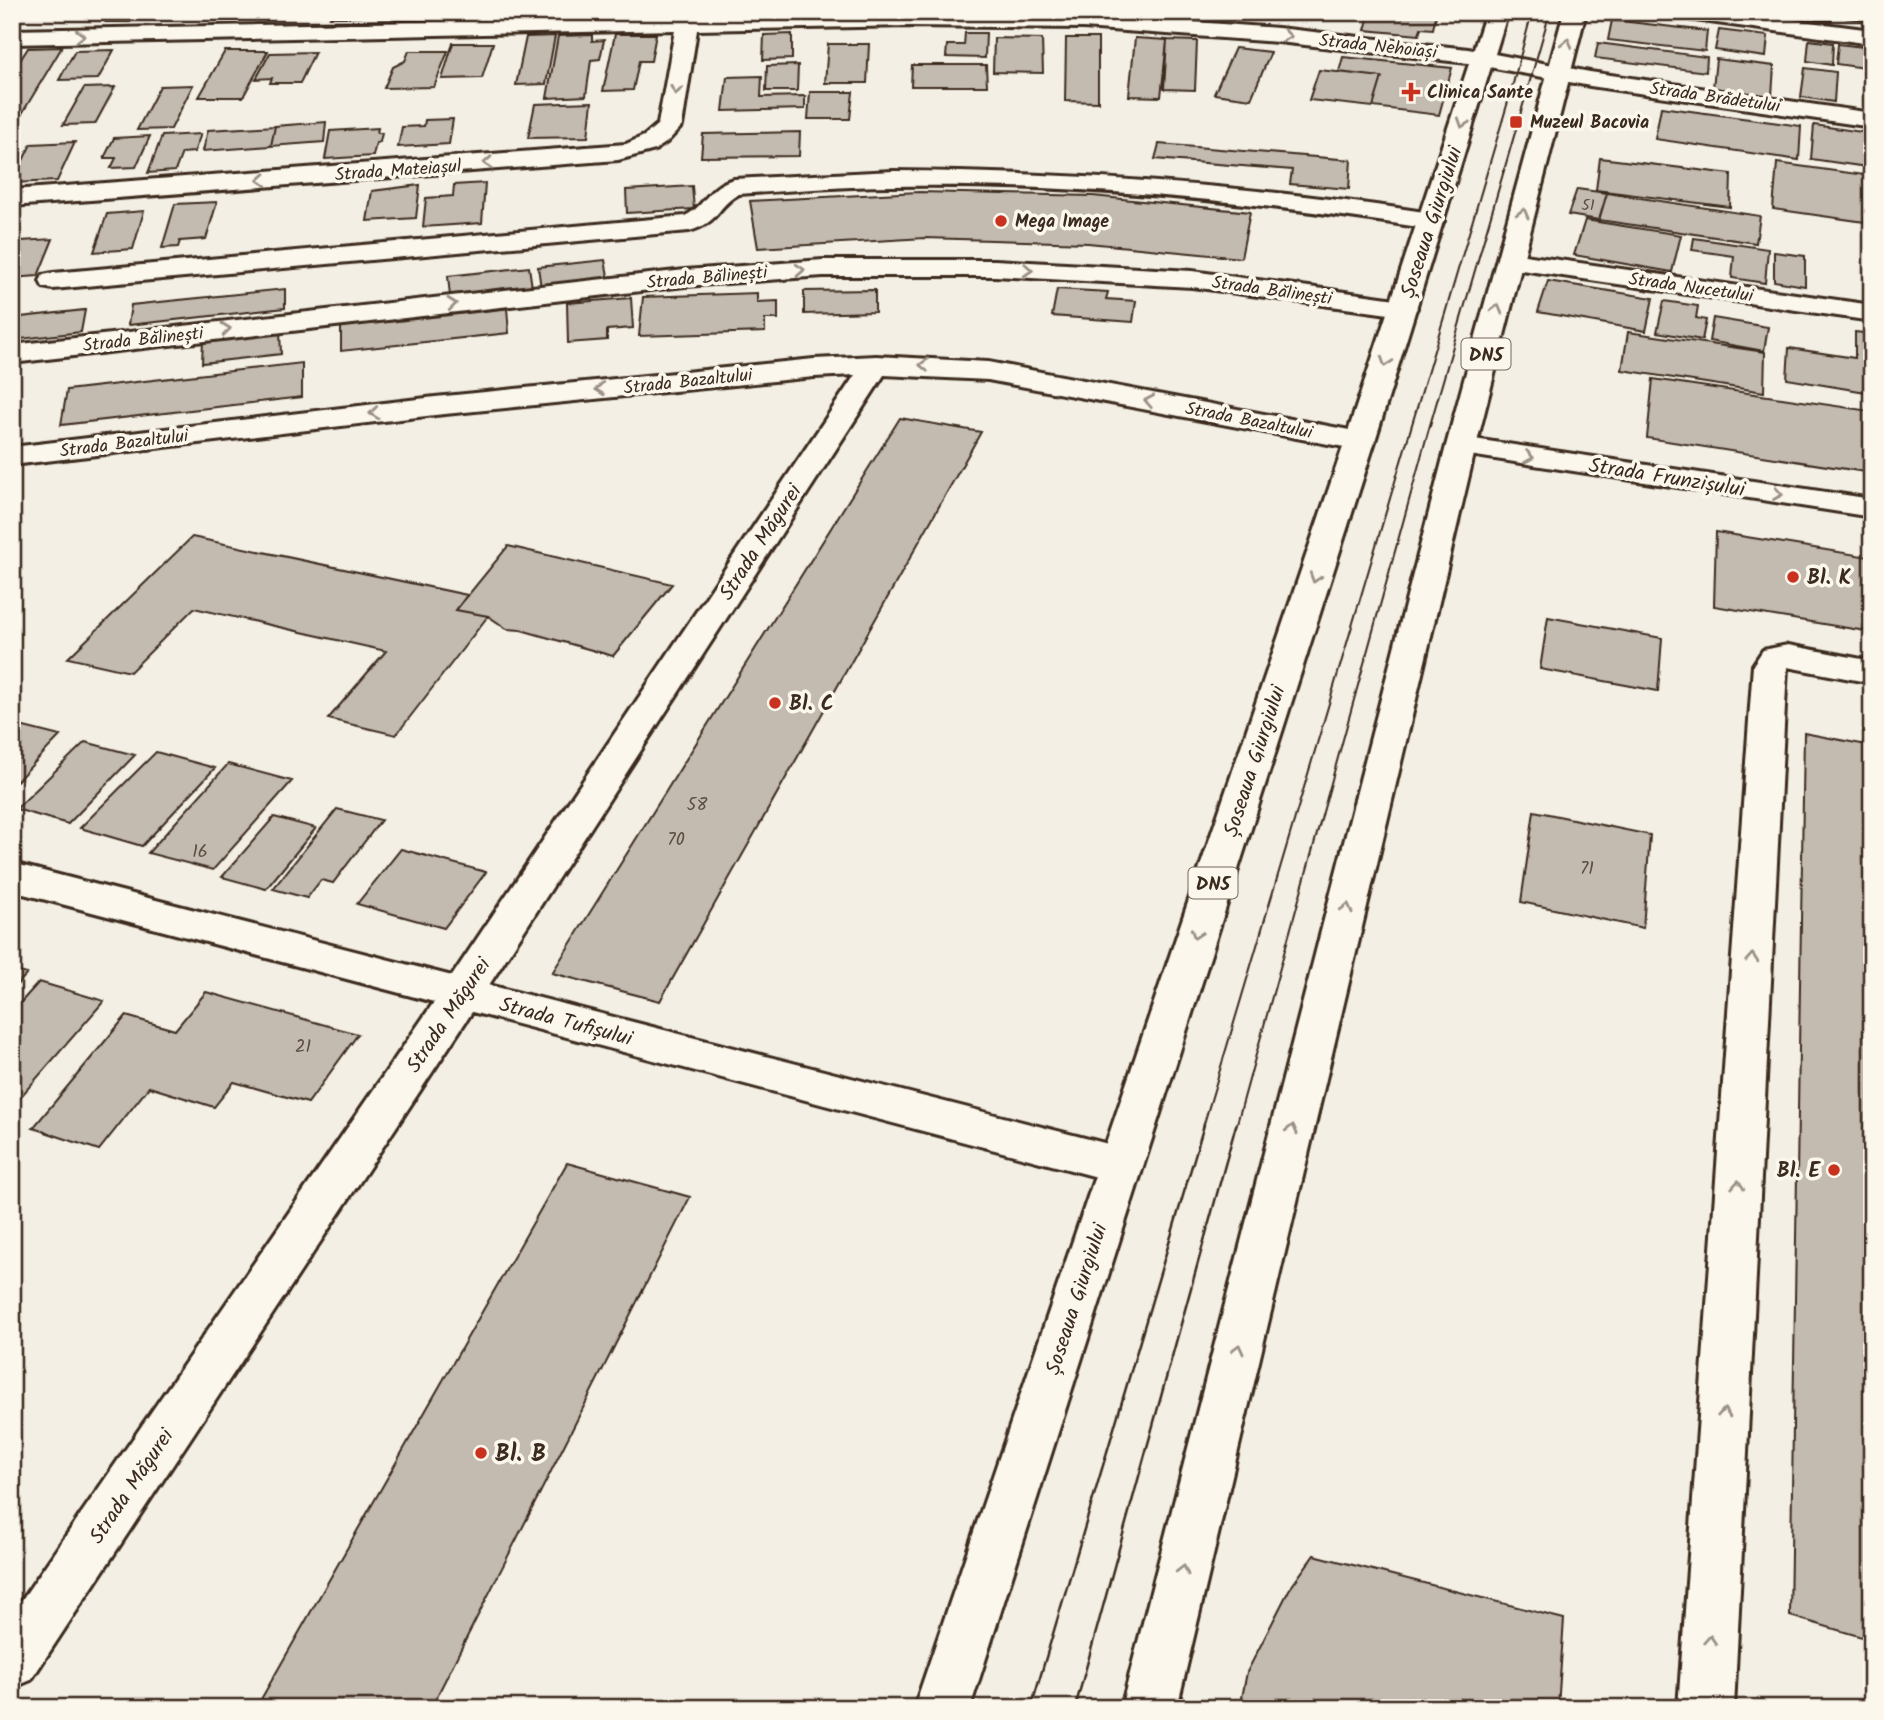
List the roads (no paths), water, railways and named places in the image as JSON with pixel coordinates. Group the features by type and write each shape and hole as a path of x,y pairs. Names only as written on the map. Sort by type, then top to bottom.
{"street":[{"name":"Șoseaua Giurgiului","path":"942,1708 1360,441 1485,58 1497,12"},
{"name":"DN5","path":"1149,1708 1461,446 1575,12"},
{"path":"1680,12 1872,37"},
{"name":"Strada Nehoiași","path":"12,37 910,19 1083,21 1278,35 1485,58 1559,74"},
{"name":"Strada Mateiașul","path":"12,198 618,153 639,149 659,140 670,126 687,23"},
{"name":"Strada Brădetului","path":"1559,74 1872,120"},
{"path":"54,281 689,223 706,216 718,194 734,187 891,178 1095,183 1192,190 1431,221"},
{"name":"Strada Nucetului","path":"1510,261 1872,313"},
{"name":"Strada Bălinești","path":"12,354 685,278 823,268 995,268 1192,279 1403,308"},
{"name":"Strada Bazaltului","path":"12,456 435,406 814,368 876,365 931,365 988,371 1360,441"},
{"name":"Strada Măgurei","path":"12,1661 462,994 876,365"},
{"name":"Strada Frunzișului","path":"1461,446 1872,508"},
{"path":"1706,1708 1770,665 1775,658 1787,656 1872,672"},
{"name":"Strada Tufișului","path":"12,877 1120,1165"}],"tram line":[{"path":"1203,1127 1510,95 1532,12"},
{"path":"1236,1127 1426,439 1550,12"},
{"path":"1031,1708 1204,1125"},
{"path":"1075,1708 1236,1125"}],"place":[{"name":"Clinica Sante","path":"1411,92"},
{"name":"Muzeul Bacovia","path":"1516,122"},
{"name":"Mega Image","path":"1001,221"},
{"name":"Bl. K","path":"1793,577"},
{"name":"Bl. C","path":"775,703"},
{"name":"Bl. E","path":"1834,1170"},
{"name":"Bl. B","path":"481,1453"}]}
